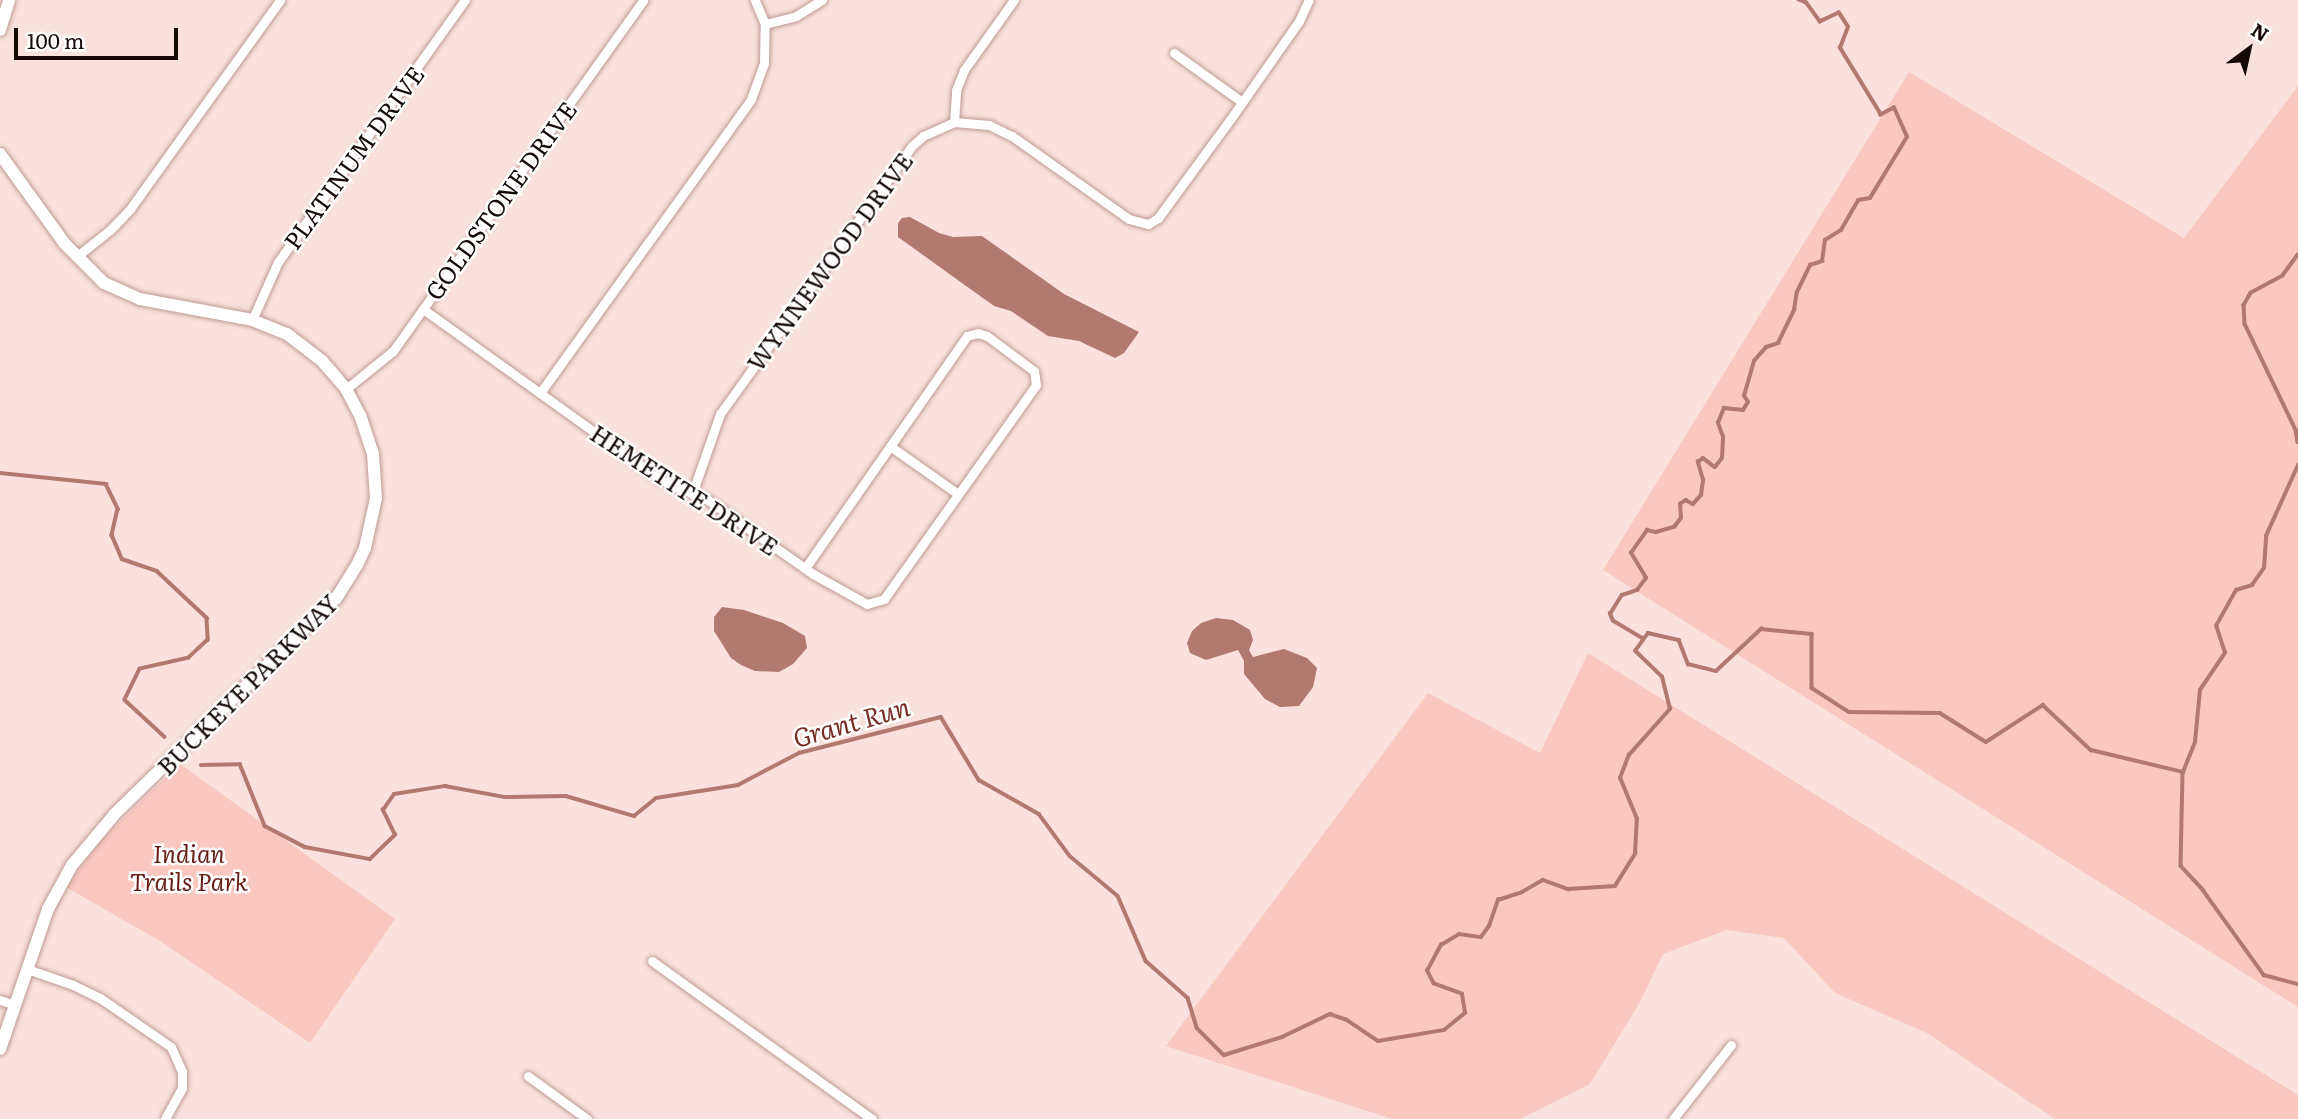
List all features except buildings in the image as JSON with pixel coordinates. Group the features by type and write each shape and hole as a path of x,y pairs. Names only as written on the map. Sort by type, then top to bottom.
{"street":[{"path":"0,30 9,0"},
{"path":"76,257 110,230 130,209 280,0"},
{"name":"PLATINUM DRIVE","path":"252,320 278,262 465,0"},
{"name":"GOLDSTONE DRIVE","path":"346,389 393,351 643,0"},
{"path":"540,393 751,99 764,64 765,24 755,0"},
{"path":"765,24 796,16 822,0"},
{"path":"1014,0 964,70 956,90 954,122 989,125 1012,136 1129,219 1148,224 1158,218 1242,102 1299,21 1309,0"},
{"path":"1174,54 1242,102"},
{"name":"WYNNEWOOD DRIVE","path":"692,494 720,414 737,388 912,146 935,129 954,122"},
{"name":"BUCKEYE PARKWAY","path":"0,154 76,257 104,283 140,299 252,320 287,334 307,348 346,389 366,432 376,478 373,518 358,565 322,613 114,815 84,849 48,909 0,1049"},
{"name":"HEMETITE DRIVE","path":"423,309 661,480 715,504 805,568 859,602 875,604 884,599 958,494"},
{"path":"805,568 890,446 967,336 978,333 1009,351 1034,372 1036,385 958,494 890,446"},
{"path":"652,961 872,1119"},
{"path":"27,969 73,985 100,998 171,1047 182,1072 181,1088 164,1119"},
{"path":"0,1000 15,1005"},
{"path":"1673,1119 1731,1045"},
{"path":"528,1076 587,1119"}],"green space":[{"path":"1909,72 2184,238 2298,86 2298,1007 1603,570"},
{"path":"1588,653 2298,1095 2298,1119 2055,1119 1927,1033 1835,993 1784,938 1727,930 1663,954 1640,1002 1590,1084 1520,1119 1392,1119 1166,1046 1428,693 1540,753"},
{"name":"Indian Trails Park","path":"180,764 395,919 310,1043 160,941 66,887 102,839"}],"shaded area":[{"path":"910,217 939,233 953,237 982,236 1064,294 1139,332 1124,353 1115,358 1079,341 1048,336 1011,311 994,306 898,237 898,223 902,218"},
{"path":"722,607 744,610 783,623 805,636 807,648 793,664 779,672 755,671 741,665 731,658 714,631 714,617"},
{"path":"1216,618 1233,620 1250,630 1253,640 1249,650 1253,657 1284,649 1307,658 1317,668 1313,687 1299,706 1280,707 1265,699 1244,674 1244,661 1238,650 1206,660 1190,653 1187,643 1192,631 1201,623"}],"waterway":[{"path":"1643,639 1613,621 1610,614 1622,595 1637,590 1646,578 1631,553 1647,530 1656,532 1674,527 1681,518 1680,504 1686,500 1693,504 1701,495 1703,480 1698,462 1703,458 1715,467 1722,458 1723,437 1718,423 1724,408 1743,410 1748,402 1744,396 1754,361 1766,347 1778,343 1794,310 1797,292 1810,265 1822,261 1825,240 1841,230 1858,200 1870,198 1907,137 1894,108 1881,115 1840,48 1848,27 1839,13 1820,22 1806,3 1799,0"},
{"path":"2298,255 2283,276 2251,293 2244,305 2245,324 2296,430 2298,442"},
{"path":"2183,772 2195,742 2200,690 2225,653 2216,626 2236,590 2252,585 2264,568 2266,536 2298,465"},
{"name":"Grant Run","path":"0,473 106,484 118,509 112,535 122,559 157,571 207,618 208,640 189,658 140,669 125,700 165,737"},
{"name":"Grant Run","path":"201,765 240,764 265,826 305,847 370,859 395,835 383,810 394,794 445,786 505,797 566,796 634,816 656,798 738,785 799,753 941,717 979,780 1039,814 1070,856 1118,896 1146,961 1188,998 1197,1028 1224,1055 1282,1037 1330,1014 1347,1020 1378,1041 1444,1030 1465,1013 1462,994 1434,984 1427,971 1441,945 1459,934 1481,937 1489,926 1498,900 1522,892 1543,880 1568,889 1615,886 1635,854 1637,819 1620,778 1629,755 1670,709 1662,677 1635,651 1648,633 1679,640 1688,664 1716,671 1761,629 1812,634 1812,688 1849,712 1940,713 1986,742 2043,705 2091,750 2183,772 2181,866 2203,890 2264,975 2298,984"}]}
